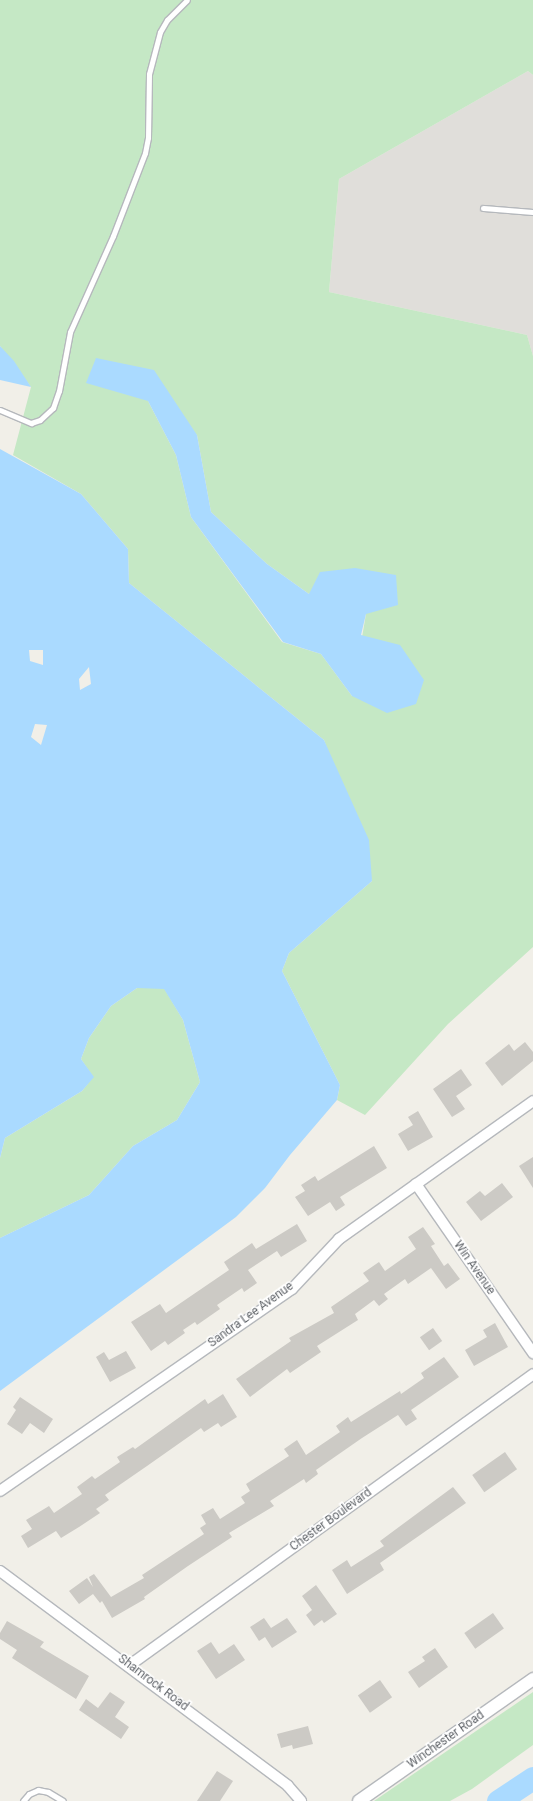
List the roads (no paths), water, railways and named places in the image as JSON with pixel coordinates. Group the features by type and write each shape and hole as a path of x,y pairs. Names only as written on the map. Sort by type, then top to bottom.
{"street":[{"name":"Sandra Lee Avenue","path":"0,1491 292,1289 339,1239 533,1101"},
{"name":"Win Avenue","path":"416,1184 533,1353"},
{"name":"Chester Boulevard","path":"130,1666 533,1374"},
{"name":"Shamrock Road","path":"0,1571 130,1666 288,1786 301,1801"},
{"name":"Winchester Road","path":"359,1801 533,1679"}],"lane":[{"path":"0,410 31,423 40,420 54,408 59,391 70,332 113,236 145,153 148,138 149,74 160,32 167,20 188,0"},
{"path":"483,208 533,212"},
{"path":"23,1801 28,1794 38,1790 48,1792 63,1801"}],"water":[{"path":"0,346 14,361 31,387 0,380"},
{"path":"96,358 154,370 197,435 211,512 267,564 309,594 320,572 355,568 396,575 398,605 366,614 361,635 400,645 424,680 416,704 387,713 352,696 321,654 283,642 191,517 176,455 148,401 86,383"},
{"path":"0,449 81,494 128,549 129,583 324,740 369,840 372,881 289,953 282,971 340,1085 337,1100 290,1155 265,1188 236,1217 0,1391 0,1238 89,1195 133,1146 177,1120 200,1082 183,1020 164,989 137,988 111,1006 89,1038 81,1059 94,1077 82,1091 5,1138 0,1158","holes":["29,650 43,650 43,665 30,661","89,667 91,684 80,690 79,679","35,724 47,725 41,745 31,737"]}],"waterway":[{"path":"498,1801 533,1778"}]}
